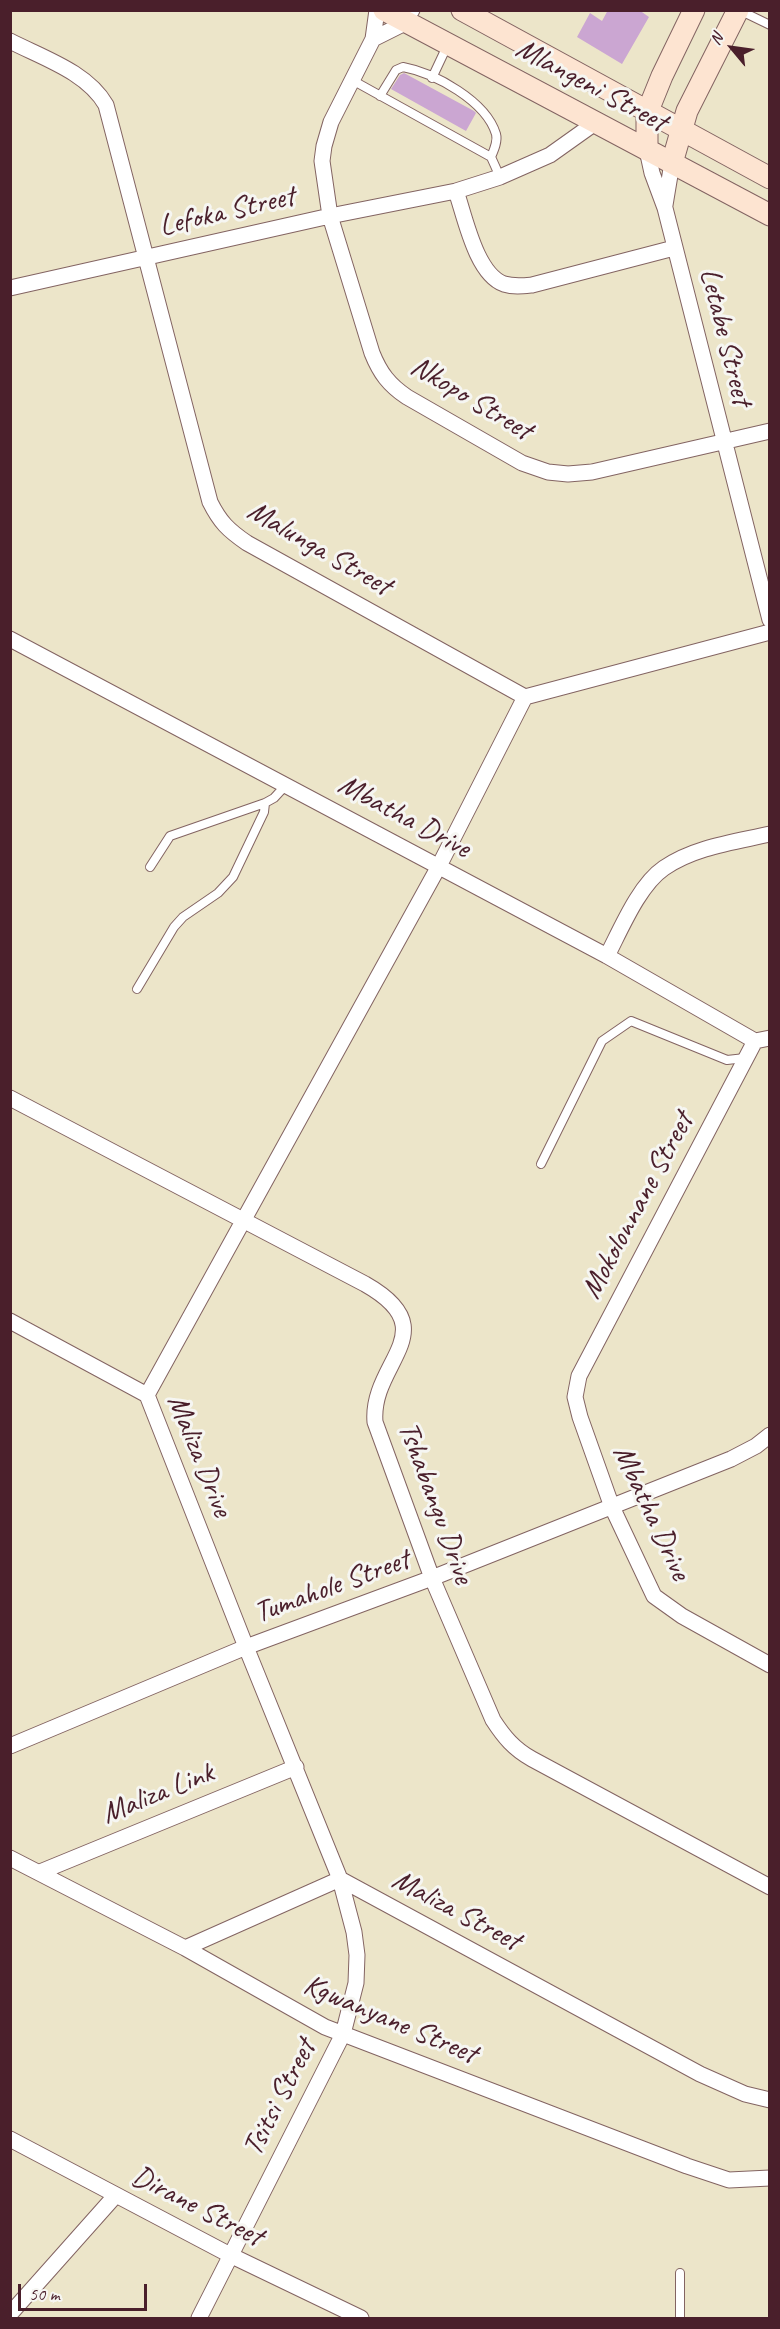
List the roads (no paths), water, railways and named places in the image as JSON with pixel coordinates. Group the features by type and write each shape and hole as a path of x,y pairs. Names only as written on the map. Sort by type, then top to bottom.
{"street":[{"name":"Nkopo Street","path":"377,10 373,39 331,122 322,161 330,216 372,353 380,372 391,386 522,463 548,472 592,472 770,431"},
{"name":"Mlangeni Street","path":"384,10 408,16 448,45 770,215"},
{"name":"Mlangeni Street","path":"462,10 647,113 770,178"},
{"path":"647,150 647,113 694,10"},
{"path":"672,163 680,130 696,90 738,10"},
{"path":"373,39 408,16"},
{"name":"Malunga Street","path":"10,41 69,71 99,92 112,121 210,502 219,520 247,543 525,697"},
{"name":"Lefoka Street","path":"10,288 330,216 456,191 500,177 550,155 595,123"},
{"name":"Letabe Street","path":"647,150 652,173 665,208 770,620"},
{"name":"Letabe Street","path":"665,208 672,163"},
{"path":"456,191 479,258 490,276 502,283 517,286 532,285 674,248"},
{"path":"147,1395 439,866 525,697 770,632"},
{"name":"Mbatha Drive","path":"10,639 762,1039"},
{"path":"607,956 636,902 663,868 685,857 710,849 770,834"},
{"name":"Mokolonnane Street","path":"575,1398 579,1376 746,1058 762,1039"},
{"name":"Tshabangu Drive","path":"10,1098 376,1290 397,1308 402,1319 403,1337 379,1391 374,1408 375,1422 432,1578 493,1720 504,1737 517,1750 770,1887"},
{"name":"Maliza Drive","path":"10,1321 147,1395 246,1647"},
{"name":"Mbatha Drive","path":"575,1398 612,1507 654,1596 682,1616 770,1665"},
{"name":"Tumahole Street","path":"10,1746 246,1647 432,1578 737,1456 770,1435"},
{"path":"185,1948 340,1879 246,1647"},
{"name":"Maliza Link","path":"40,1872 296,1767"},
{"name":"Kgwanyane Street","path":"14,1865 40,1872 185,1948 277,2002 343,2034 710,2174 729,2180 770,2178"},
{"name":"Tsitsi Street","path":"199,2319 343,2034 356,1983 357,1955 349,1907 340,1879"},
{"name":"Maliza Street","path":"340,1879 700,2074 746,2094 770,2100"},
{"name":"Dirane Street","path":"10,2139 341,2314 361,2319"},
{"path":"10,2314 115,2196"}],"lane":[{"path":"738,10 770,25"},
{"path":"432,78 448,45"},
{"path":"380,96 399,68 409,68 462,93 487,115 497,135 491,157"},
{"path":"352,80 491,157 500,177"},
{"path":"150,867 170,836 266,803 286,785"},
{"path":"137,989 174,927 183,917 218,893 233,877 264,812 266,803"},
{"path":"541,1164 602,1041 631,1021 727,1060 746,1058"},
{"path":"680,2319 681,2272"}]}
